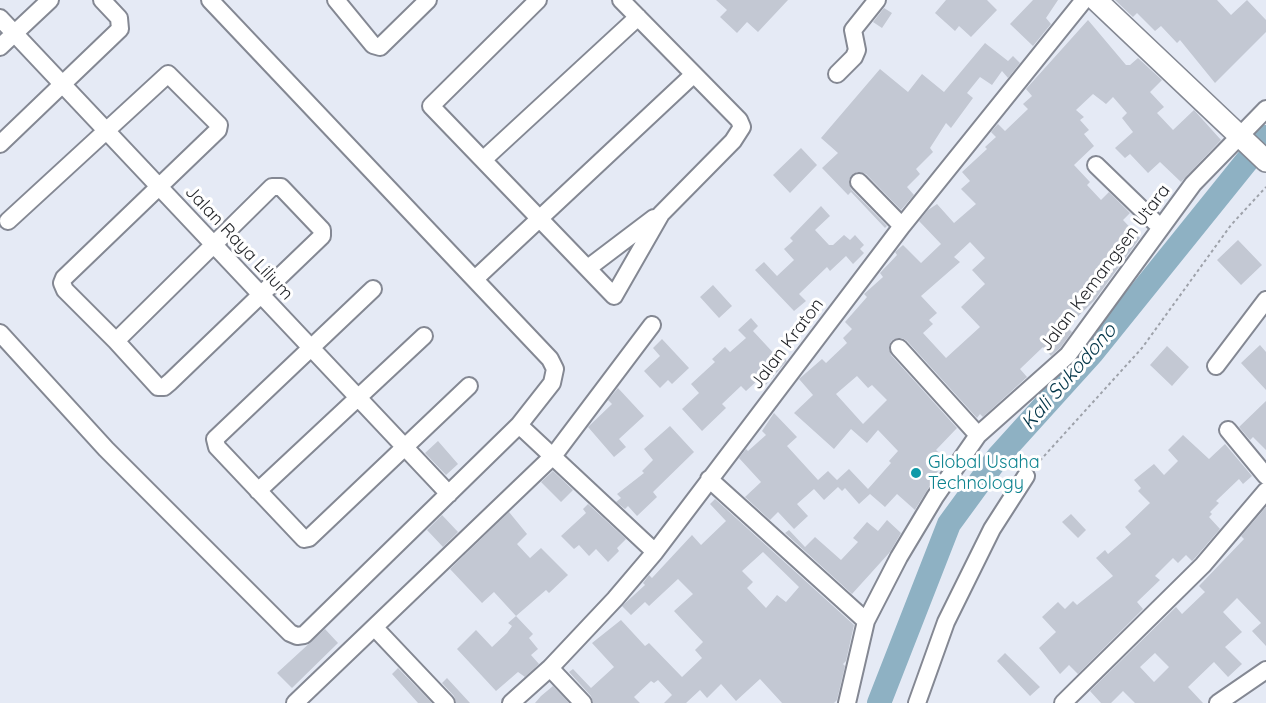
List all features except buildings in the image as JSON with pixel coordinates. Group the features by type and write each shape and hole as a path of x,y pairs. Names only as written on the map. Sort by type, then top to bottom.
{"main road":[{"path":"1106,3 1266,161"}],"street":[{"path":"0,47 50,0"},
{"path":"0,144 120,29 119,18 102,0"},
{"path":"336,0 373,45 380,47 428,0"},
{"path":"538,0 431,103 432,108 615,296 661,214"},
{"path":"588,268 661,214 741,130 739,120 621,0"},
{"path":"837,74 854,57 857,50 854,30 877,0"},
{"name":"Jalan Kraton","path":"511,703 550,668 615,599 655,552 902,226 1084,0"},
{"path":"0,333 106,449 295,636 304,635 450,494 519,425 552,383 555,369 549,359 219,3"},
{"path":"484,159 638,17"},
{"name":"Jalan Raya Lilium","path":"0,18 450,494"},
{"path":"8,221 168,74 219,125 218,130 62,283 65,290 158,387 164,387 262,295 322,236 322,230 281,187 276,186 213,244 116,341"},
{"path":"475,279 693,75"},
{"name":"Jalan Kemangsen Utara","path":"847,703 866,621 899,557 935,497 978,435 1068,355 1160,226 1193,184 1245,141 1266,109"},
{"path":"1096,165 1160,226"},
{"path":"859,182 902,226"},
{"path":"373,289 215,440 217,447 258,491 307,540 469,386"},
{"path":"1216,366 1266,300"},
{"path":"295,703 554,455 652,325"},
{"path":"258,491 424,336"},
{"path":"898,348 978,435"},
{"path":"519,425 554,455 655,552"},
{"path":"1228,430 1266,476"},
{"path":"917,703 946,622 992,529 1026,476"},
{"path":"709,478 866,621"},
{"path":"1063,703 1203,565 1266,491"},
{"path":"375,628 446,703"},
{"path":"550,668 583,703"},
{"path":"1218,703 1266,670"}],"path":[{"path":"1026,476 1143,348 1231,225 1266,187"}],"waterway":[{"name":"Kali Sukodono","path":"879,703 949,524 998,457 1092,353 1266,137"}],"place":[{"name":"Global Usaha Technology","path":"916,473"}]}
